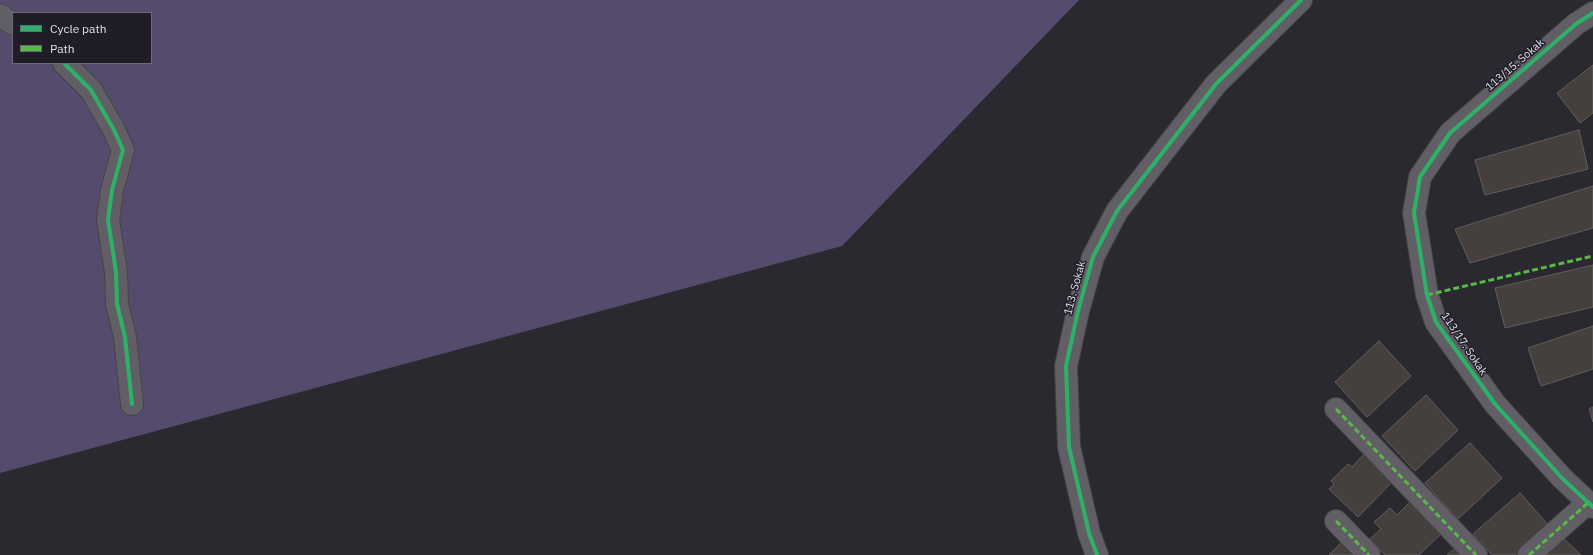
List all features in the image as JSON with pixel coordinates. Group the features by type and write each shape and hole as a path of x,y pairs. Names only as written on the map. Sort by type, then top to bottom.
{"street":[{"name":"113. Sokak","path":"1097,555 1089,533 1069,447 1066,366 1078,311 1093,258 1117,211 1216,84 1301,0"},
{"name":"113/15. Sokak","path":"1450,133 1576,24 1593,13"},
{"path":"0,15 12,23"},
{"path":"65,64 91,90 114,130 123,150 112,190 108,220 116,272 117,304 125,337 132,404"},
{"name":"113/17. Sokak","path":"1450,133 1420,177 1414,213 1427,295 1436,322 1495,404 1562,478 1591,505"},
{"path":"1336,409 1476,555"},
{"path":"1529,555 1591,505"},
{"path":"1336,521 1369,555"}],"shaded area":[{"path":"0,0 1079,0 842,246 0,473"}],"building":[{"path":"1593,65 1593,113 1580,123 1557,93"},
{"path":"1579,130 1588,169 1485,195 1475,160"},
{"path":"1593,186 1593,228 1470,263 1455,229"},
{"path":"1593,265 1593,307 1505,328 1495,288"},
{"path":"1593,326 1593,369 1541,386 1528,348"},
{"path":"1379,341 1411,376 1367,417 1335,382"},
{"path":"1426,395 1458,430 1415,471 1382,436"},
{"path":"1593,407 1593,422 1589,409"},
{"path":"1470,443 1502,478 1458,519 1425,483"},
{"path":"1367,451 1396,478 1358,517 1329,489 1334,484 1331,481 1348,464 1352,467"},
{"path":"1520,493 1549,526 1515,555 1492,555 1473,534"},
{"path":"1412,500 1443,532 1419,555 1385,555 1370,539 1381,529 1374,522 1390,508 1397,515"},
{"path":"1561,536 1581,555 1543,555"},
{"path":"1346,538 1362,555 1329,555"},
{"path":"1457,547 1464,555 1447,555"}],"marked path":[{"path":"1427,295 1593,256"},
{"path":"1336,409 1476,555"},
{"path":"1529,555 1588,503"},
{"path":"1336,521 1369,555"}],"cycle path":[{"path":"1097,555 1089,533 1069,447 1066,366 1078,311 1093,257 1117,211 1216,84 1301,0"},
{"path":"1593,13 1576,24 1450,133 1420,177 1414,213 1427,295 1436,322 1495,404 1562,478 1593,507"},
{"path":"65,64 91,90 114,130 123,150 112,190 108,220 116,272 117,304 125,337 132,404"}]}
